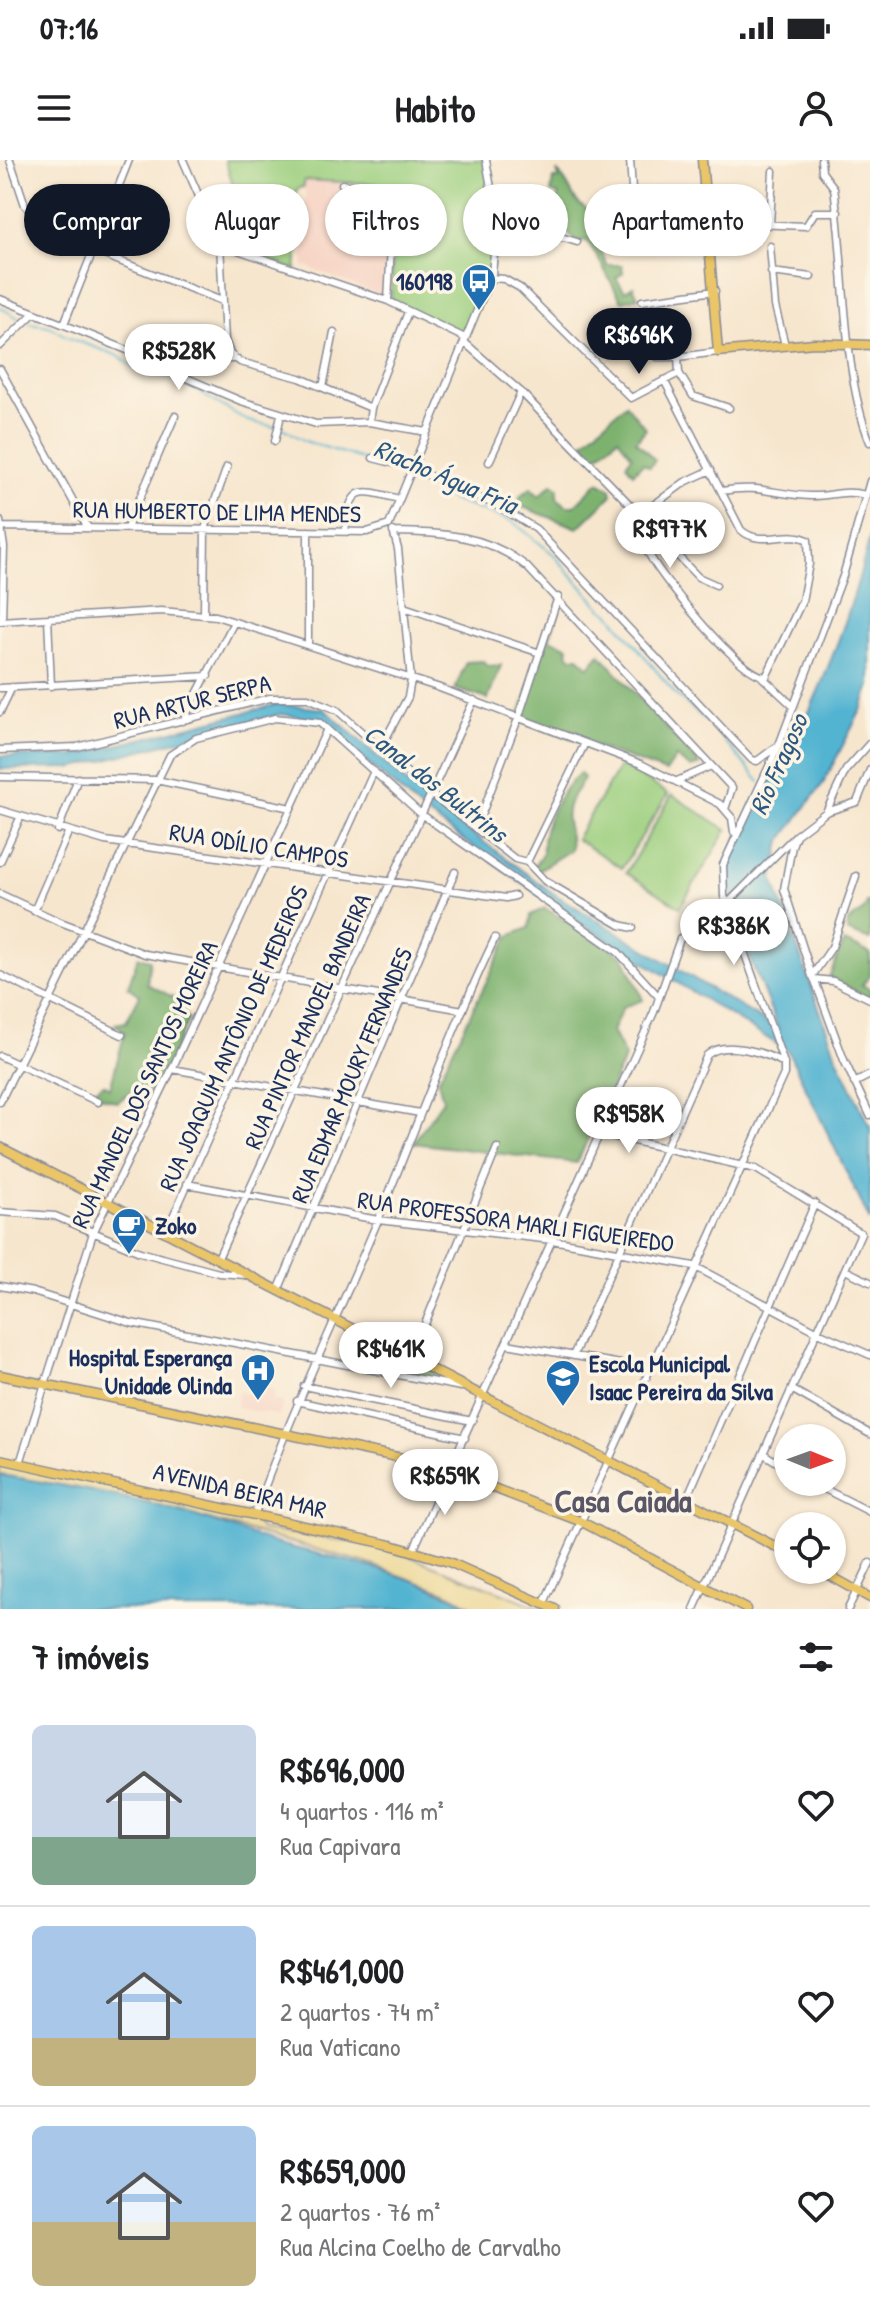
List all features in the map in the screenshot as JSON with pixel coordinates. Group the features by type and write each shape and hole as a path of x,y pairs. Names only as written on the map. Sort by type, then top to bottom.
{"main road":[{"path":"702,160 704,184"},
{"path":"711,256 718,352 785,345 870,345"},
{"path":"0,1147 774,1545"},
{"path":"0,1375 413,1459 582,1522 746,1609"},
{"name":"AVENIDA BEIRA MAR","path":"0,1459 255,1513 413,1551 477,1573 555,1609"},
{"path":"846,1584 870,1598"}],"street":[{"path":"10,160 24,202"},
{"path":"120,184 129,160"},
{"path":"183,160 194,184"},
{"path":"486,160 491,184"},
{"path":"630,160 632,184"},
{"path":"821,160 822,172 834,188 849,343 863,422 870,442"},
{"path":"772,189 773,171"},
{"path":"772,224 807,225 815,212 838,212"},
{"path":"568,239 577,242"},
{"path":"64,324 92,256"},
{"path":"110,256 222,301"},
{"path":"220,256 225,340 235,359"},
{"path":"255,256 388,301 464,340 521,392 698,577 716,585"},
{"path":"388,301 390,256"},
{"path":"389,525 491,278 495,256"},
{"path":"770,256 785,345"},
{"path":"771,272 811,277"},
{"path":"491,278 520,288 631,398 679,373"},
{"path":"642,301 715,291"},
{"path":"0,299 31,316 64,324 184,377 281,415 316,424 369,422 427,432"},
{"path":"369,422 371,408 408,312"},
{"path":"0,346 31,316"},
{"path":"323,387 334,332"},
{"path":"657,357 718,352"},
{"path":"678,357 679,373 693,396 729,408"},
{"path":"184,377 194,359 235,359 256,369 300,378 371,408"},
{"path":"0,369 88,528"},
{"path":"664,380 688,432 745,534 762,539 806,537 809,544 802,601 769,674 762,677"},
{"path":"489,462 521,392"},
{"path":"275,441 281,415"},
{"path":"127,528 175,416"},
{"path":"373,458 412,469 500,507 536,529 752,760 762,759 779,745"},
{"path":"204,613 205,529 227,467"},
{"path":"642,518 685,482 711,470"},
{"path":"544,1603 694,1266 784,1074 784,1063 721,875 734,834 779,745 843,576 870,481"},
{"path":"722,491 749,486 806,496 846,490 866,495"},
{"path":"345,531 352,497 358,491 399,499"},
{"path":"642,518 648,531 648,552 665,579 739,661 762,677 793,706"},
{"path":"1,525 1,621 161,611 204,613 474,700 677,781 725,809 732,818 734,834"},
{"name":"RUA HUMBERTO DE LIMA MENDES","path":"1,525 367,532 389,525 393,532 433,533 484,541 515,557 558,597 709,767 733,789 725,809"},
{"path":"308,531 308,645"},
{"path":"380,749 408,697 411,680 397,540 393,532"},
{"path":"476,829 518,719 558,597"},
{"path":"404,607 540,653"},
{"path":"48,618 51,686"},
{"path":"183,721 234,622"},
{"path":"0,688 208,676"},
{"path":"0,712 12,687"},
{"name":"RUA ARTUR SERPA","path":"0,750 77,747 270,698 308,698 333,707 430,797 515,859 527,862 545,881 620,925 633,928"},
{"name":"RUA PINTOR MANOEL BANDEIRA","path":"218,1258 474,700"},
{"path":"0,1102 124,843 173,752 205,735 281,717 317,722 327,729 422,812 607,942 637,969 659,997"},
{"name":"RUA MANOEL DOS SANTOS MOREIRA","path":"20,1463 93,1233 219,968 327,729"},
{"path":"826,812 846,770 870,743"},
{"path":"527,862 584,745"},
{"path":"677,781 709,767"},
{"path":"413,1551 668,979 680,939 705,915 729,901 796,835 826,812 857,802 870,770"},
{"name":"RUA JOAQUIM ANTÔNIO DE MEDEIROS","path":"166,1232 374,771"},
{"path":"0,777 156,780 291,808"},
{"path":"58,830 78,778"},
{"name":"RUA ODÍLIO CAMPOS","path":"0,810 68,833 124,843 389,883 508,898 515,896"},
{"path":"0,862 20,818"},
{"path":"34,911 68,833"},
{"path":"796,835 784,889 813,979 870,1115"},
{"name":"RUA EDMAR MOURY FERNANDES","path":"278,1291 455,872"},
{"path":"813,979 832,947 856,876"},
{"path":"0,894 34,911 145,954 463,1010"},
{"path":"255,1513 284,1432 378,1220 495,938"},
{"path":"0,975 122,1035"},
{"path":"813,979 833,981 870,999"},
{"path":"573,1356 711,1051 757,1051 784,1063"},
{"path":"0,1056 98,1102"},
{"path":"172,1069 420,1113"},
{"path":"854,1083 870,1075"},
{"path":"599,1133 741,1163 776,1179 861,1233 694,1609"},
{"path":"411,1358 466,1231 497,1148"},
{"name":"RUA PROFESSORA MARLI FIGUEIREDO","path":"187,1184 378,1220 552,1240 694,1266 818,1332 870,1355"},
{"path":"687,1498 815,1203"},
{"path":"0,1212 55,1216 162,1258 247,1276"},
{"path":"845,1270 870,1282"},
{"path":"0,1286 33,1292 131,1323 472,1389"},
{"path":"507,1344 649,1369"},
{"path":"304,1386 472,1421"},
{"path":"793,1390 870,1434"},
{"path":"297,1401 465,1438"},
{"path":"764,1454 774,1460"},
{"path":"839,1496 870,1512"},
{"path":"848,1609 870,1563"}],"shaded area":[{"path":"304,179 378,184 325,184 325,256 393,256 391,300 303,265 303,256 309,256 309,184 304,184"},
{"name":"Hospital Esperança Unidade Olinda","path":"265,1388 275,1389 273,1401 284,1402 279,1416 236,1407 238,1392 263,1396"}],"green space":[{"path":"225,160 485,160 491,184 463,184 463,256 496,256 464,335 391,303 393,256 447,256 447,184 304,180 304,184 233,184"},
{"path":"557,171 566,184 552,184 553,179 559,179"},
{"path":"568,187 584,208 584,240 577,242 569,233"},
{"path":"256,256 297,256 296,270"},
{"path":"596,256 603,256 607,265 622,265 623,273 616,278 625,291 633,286 638,297 622,301"},
{"path":"626,404 646,429 636,441 655,460 650,467 643,463 633,473 626,464 632,456 618,438 595,458 581,444"},
{"path":"598,482 611,489 612,495 578,528 520,506 520,496 531,488 539,496 552,484 558,488 557,498 567,506 574,506"},
{"path":"559,611 549,639 569,647 568,653 572,658 577,656 589,667 600,654 700,765 691,768 676,757 666,772 518,719"},
{"path":"483,661 488,666 501,665 488,699 455,689 466,662"},
{"path":"621,764 668,794 622,868 576,839"},
{"path":"580,773 584,778 567,812 570,850 537,871 533,868 543,853 548,820 565,789"},
{"path":"672,795 727,830 680,907 626,873"},
{"path":"867,902 870,903 870,940 847,931 848,922 865,909"},
{"path":"545,908 624,957 643,1000 623,1007 612,1031 625,1057 577,1163 413,1143 443,1100 438,1080 509,936 529,928 531,915"},
{"path":"844,942 870,953 870,976 862,985 870,989 870,999 829,977"},
{"path":"138,957 150,960 147,984 175,998 189,1019 153,1094 137,1085 118,1102 96,1095 96,1089 104,1084 110,1088 125,1032 115,1024 126,1022 140,995 128,987"},
{"path":"401,1354 458,1383 389,1374"}],"sand":[{"path":"0,1462 249,1516 262,1530 353,1542 406,1555 543,1609 477,1609 446,1592 366,1563 187,1514 78,1488 0,1475"}],"water":[{"path":"870,536 870,685 862,708 824,782 781,841 773,880 836,1055 870,1127 870,1221 788,1051 561,911 419,808 319,720 281,714 72,768 0,769 0,756 74,756 278,704 324,709 424,798 554,894 779,1030 734,919 728,871 740,828 760,798 771,770 780,772 821,686 853,597"},
{"path":"0,1475 94,1491 186,1513 273,1542 406,1578 477,1609 0,1609"}],"waterway":[{"name":"Riacho Água Fria","path":"0,307 23,321"},
{"name":"Riacho Água Fria","path":"29,323 49,326 69,338 119,356 134,368 181,382 248,421 285,429 305,441 384,466 405,477"},
{"name":"Riacho Água Fria","path":"411,479 428,485 449,499 513,522 552,553 610,614 677,696 709,723 760,782"}],"place":[{"name":"160198","path":"479,312"},
{"name":"Zoko","path":"129,1256"},
{"name":"Hospital Esperança Unidade Olinda","path":"258,1402"},
{"name":"Escola Municipal Isaac Pereira da Silva","path":"563,1408"}],"district":[{"name":"Casa Caiada","path":"623,1500"}],"water label":[{"name":"Rio Fragoso","path":"778,764"},
{"name":"Canal dos Bultrins","path":"436,783"}]}
